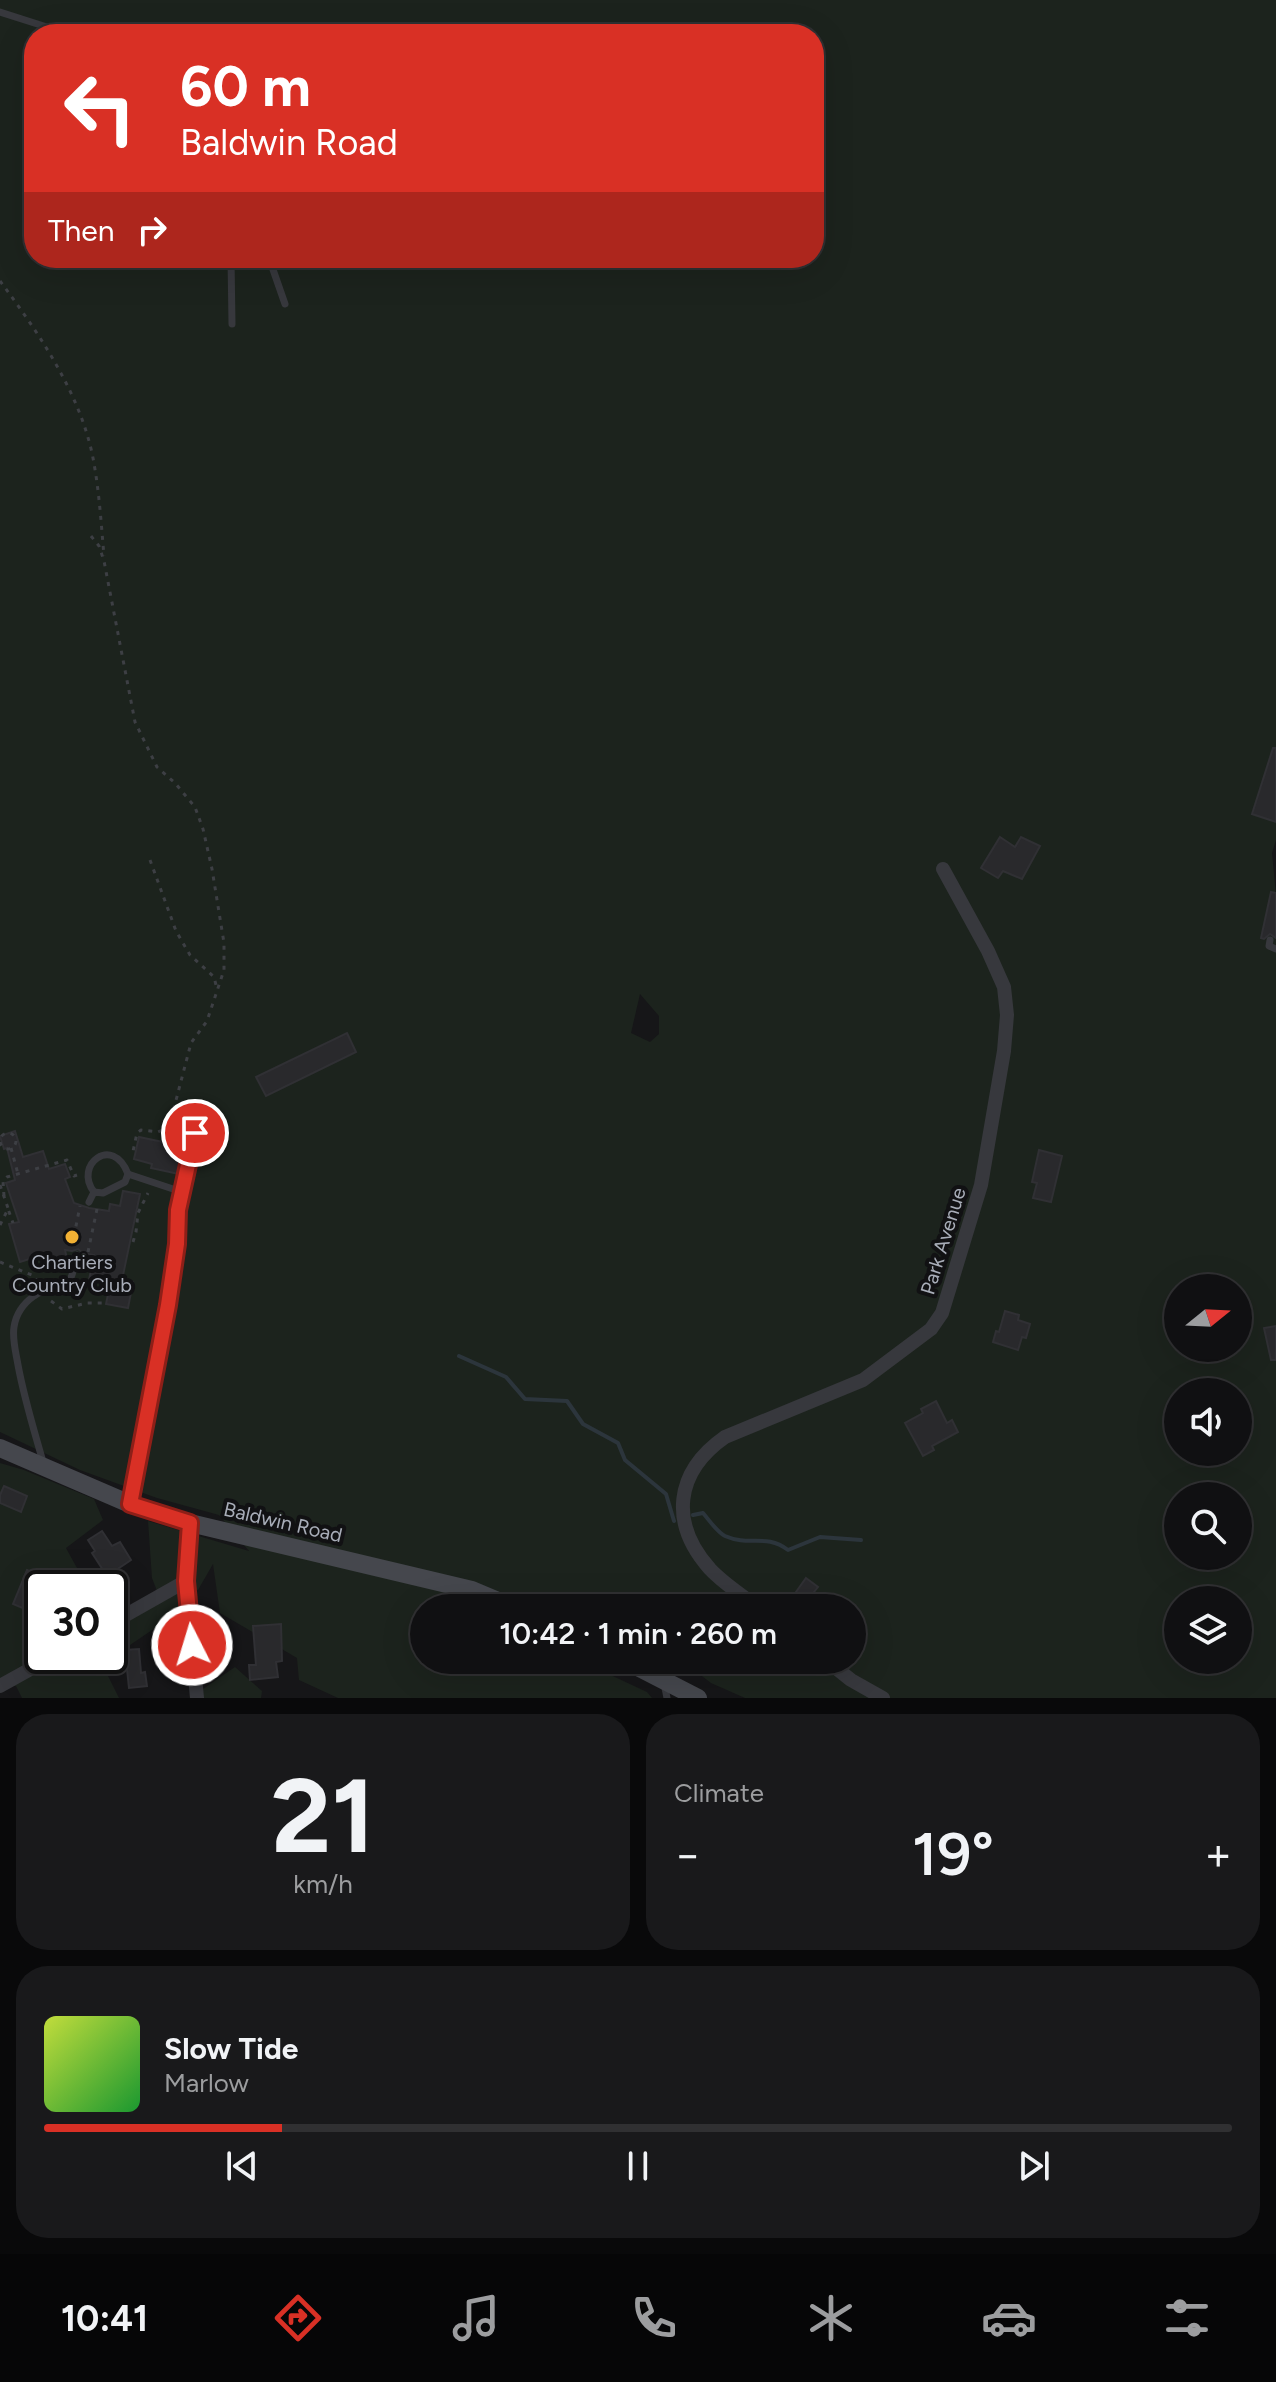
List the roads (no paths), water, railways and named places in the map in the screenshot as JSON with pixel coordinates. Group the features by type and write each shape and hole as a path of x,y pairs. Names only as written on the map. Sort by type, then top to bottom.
{"street":[{"name":"Park Avenue","path":"741,1594 712,1572 696,1552 685,1530 682,1511 685,1487 696,1464 725,1437 863,1380 931,1329 942,1313 981,1185 1004,1051 1007,1015 1004,987 943,869"},
{"name":"Baldwin Road","path":"0,1448 130,1504 190,1523 482,1594"},
{"path":"190,1523 186,1581 197,1698"},
{"path":"128,1614 186,1581"},
{"path":"0,1686 24,1673"},
{"path":"644,1674 665,1689 698,1698"},
{"path":"844,1674 883,1698"}],"lane":[{"path":"0,12 38,24"},
{"path":"231,268 232,324"},
{"path":"272,268 285,304"},
{"path":"1270,940 1269,946 1276,949"},
{"path":"130,1504 168,1305 177,1244 178,1210 195,1133"},
{"path":"101,1154 113,1154 124,1163 128,1174 125,1182 116,1188 92,1198 89,1173 92,1161 101,1154"},
{"path":"128,1174 182,1192"},
{"path":"45,1468 22,1388 14,1327 22,1306 37,1293 66,1287 71,1280 77,1255"}],"waterway":[{"path":"459,1356 506,1377 525,1399 567,1401 583,1424 618,1443 625,1460 666,1494 674,1521"},
{"path":"693,1515 703,1513 725,1536 772,1542 788,1550 820,1537 861,1540"}],"place":[{"name":"Chartiers Country Club","path":"72,1237"}]}
